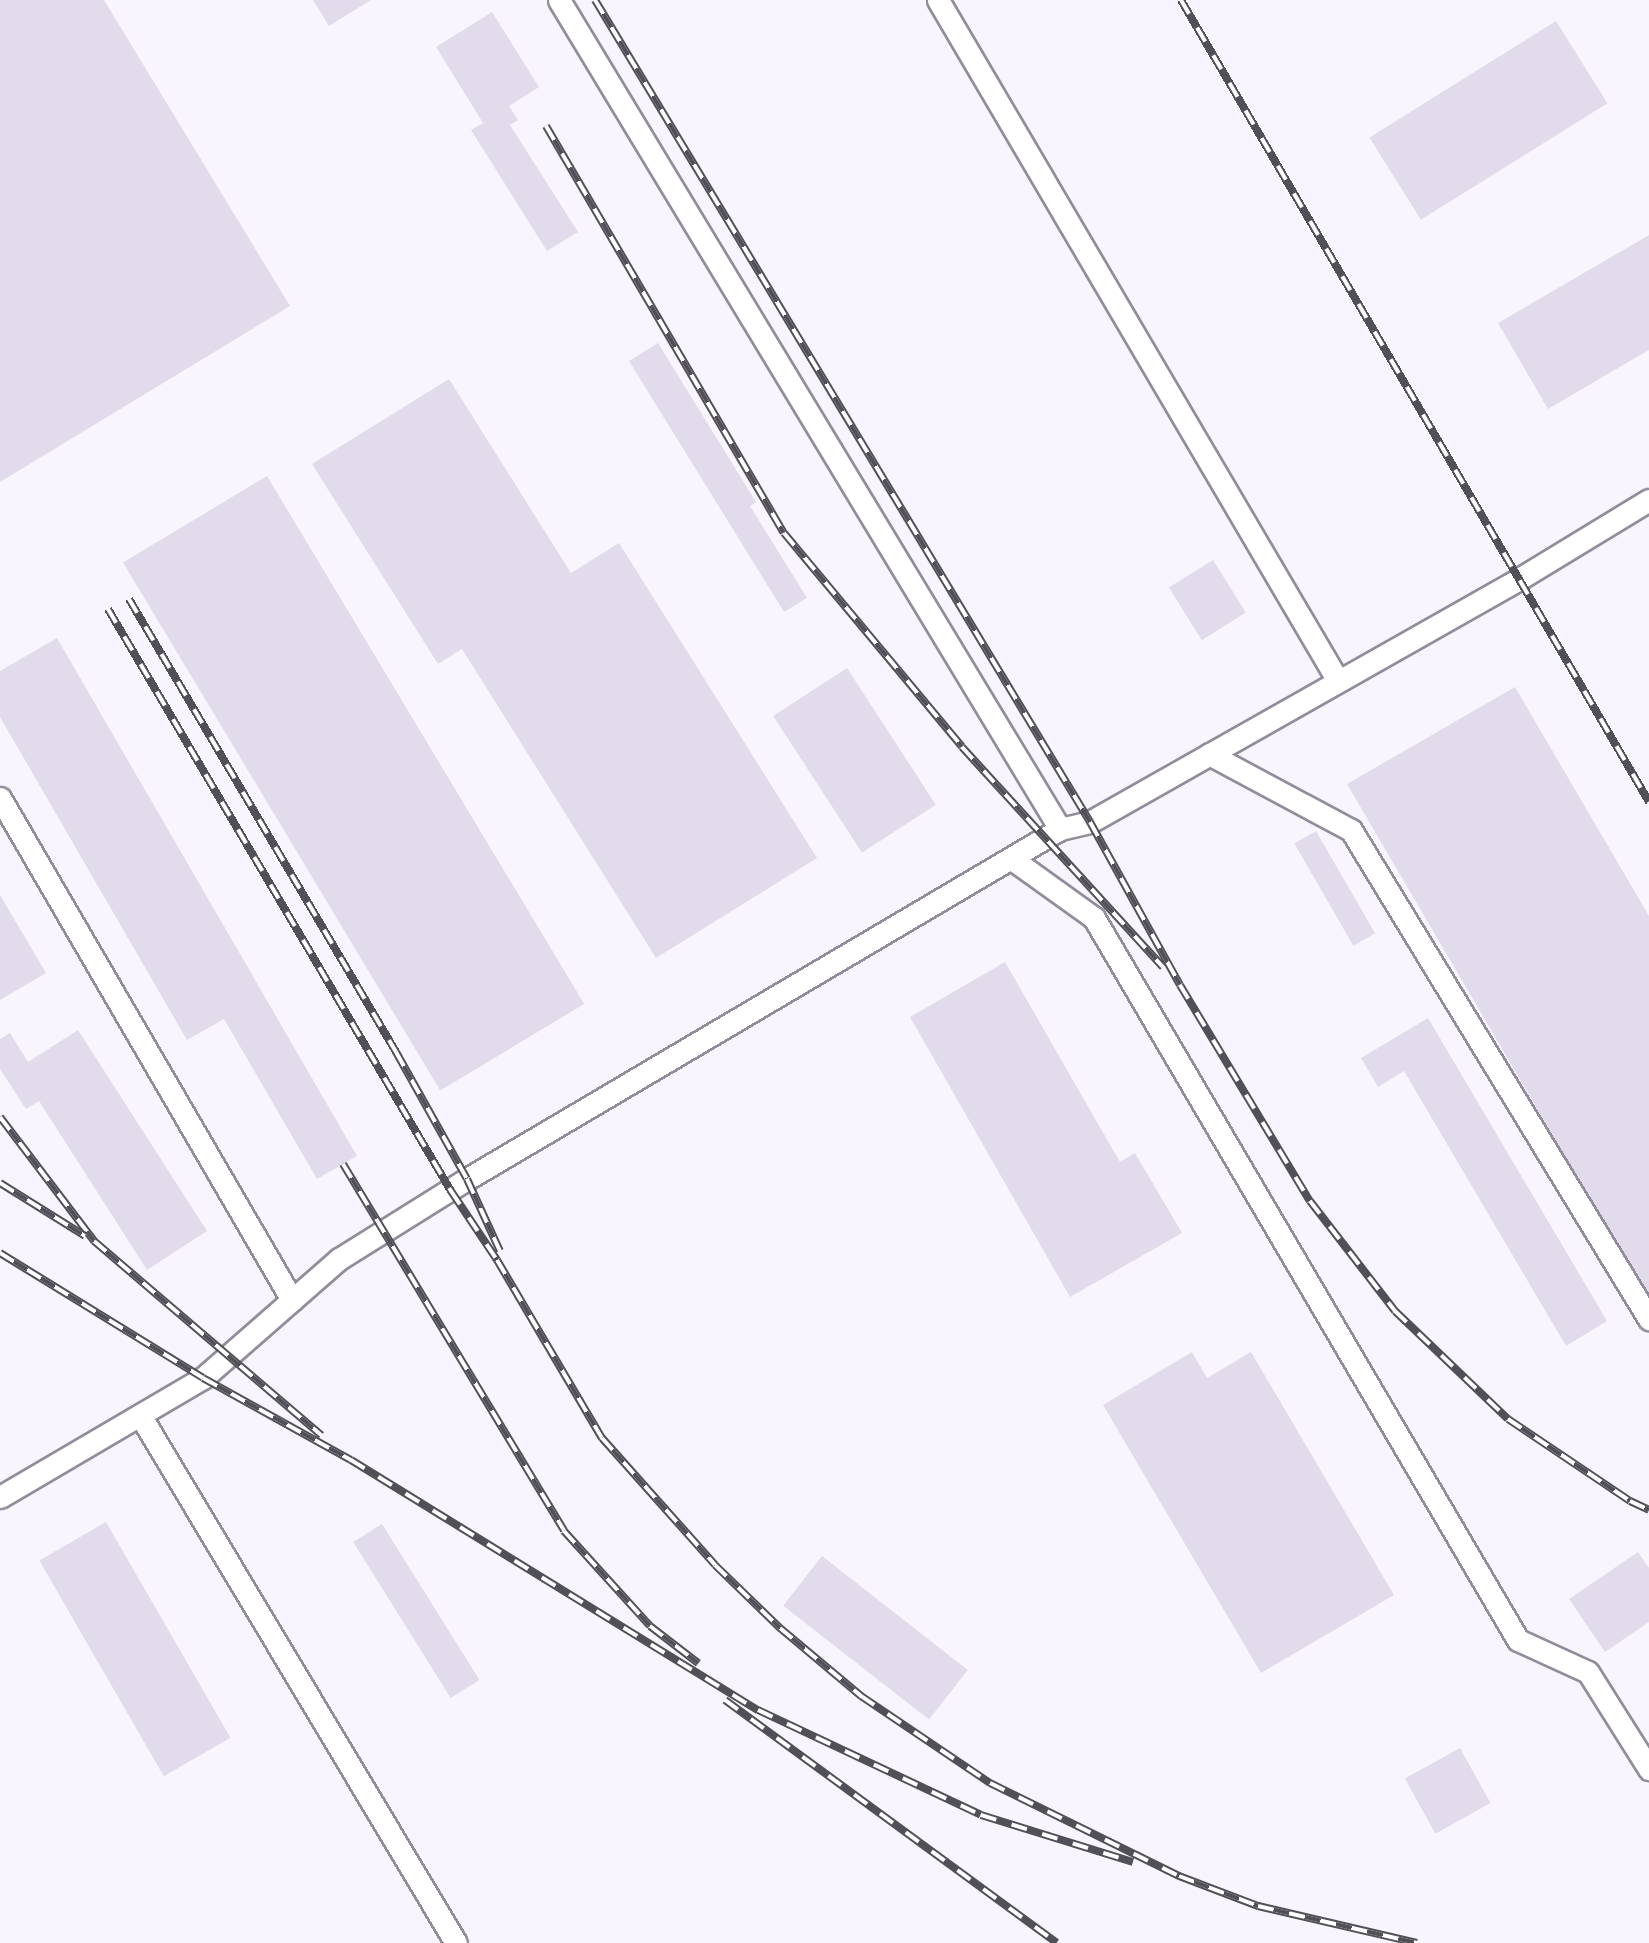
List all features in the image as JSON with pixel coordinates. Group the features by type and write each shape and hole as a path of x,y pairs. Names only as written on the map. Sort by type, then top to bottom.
{"lane":[{"path":"559,0 1060,829"},
{"path":"938,0 1338,681"},
{"path":"0,1497 203,1378 339,1259 467,1179 1060,829 1090,821 1519,579 1649,499"},
{"path":"1209,754 1351,830 1649,1319"},
{"path":"0,798 292,1300"},
{"path":"1012,859 1094,918 1518,1640 1588,1672 1649,1769"},
{"path":"140,1415 456,1943"}],"building":[{"path":"0,0 104,0 290,306 0,482"},
{"path":"313,0 371,0 329,26"},
{"path":"492,12 539,87 509,106 518,120 510,125 578,232 547,251 471,130 483,123 436,47"},
{"path":"1556,21 1607,103 1421,220 1369,138"},
{"path":"1649,235 1649,350 1548,409 1498,323"},
{"path":"658,343 756,502 750,506 807,598 784,612 629,361"},
{"path":"449,379 571,573 619,543 817,858 656,958 462,649 438,664 312,464"},
{"path":"267,476 584,1004 440,1091 123,563"},
{"path":"1213,560 1246,613 1202,640 1169,588"},
{"path":"57,638 357,1156 317,1179 224,1019 187,1040 0,717 0,671"},
{"path":"847,668 936,805 862,853 773,716"},
{"path":"1515,687 1649,916 1649,1300 1347,784"},
{"path":"1316,831 1375,933 1353,946 1294,844"},
{"path":"0,895 46,973 0,1000"},
{"path":"1005,962 1120,1162 1135,1153 1182,1233 1070,1297 910,1017"},
{"path":"1428,1018 1607,1321 1566,1346 1404,1071 1378,1087 1361,1058"},
{"path":"78,1030 207,1231 147,1270 39,1101 26,1109 0,1069 0,1039 10,1033 28,1062"},
{"path":"1192,1352 1207,1378 1251,1352 1394,1595 1261,1673 1103,1405"},
{"path":"106,1522 230,1738 164,1776 39,1560"},
{"path":"382,1524 480,1680 451,1698 353,1542"},
{"path":"1638,1552 1649,1568 1649,1622 1605,1652 1569,1599"},
{"path":"822,1556 968,1670 929,1720 783,1606"},
{"path":"1460,1748 1491,1803 1435,1834 1405,1779"}],"railway":[{"path":"595,0 1090,822 1180,985 1310,1201 1395,1311 1508,1419 1630,1501 1649,1510"},
{"path":"1181,0 1649,802"},
{"path":"546,126 784,533 962,747 1163,967"},
{"path":"129,599 396,1052 467,1179 500,1251"},
{"path":"108,609 451,1191 497,1260 602,1438 715,1565 780,1628 861,1696 990,1783 1179,1876 1258,1906 1417,1943"},
{"path":"0,1117 94,1241 321,1435"},
{"path":"343,1164 564,1531 650,1626 698,1663"},
{"path":"0,1183 85,1236"},
{"path":"0,1253 203,1378 351,1460 758,1710 981,1815 1133,1862"},
{"path":"725,1700 1057,1943"}]}
